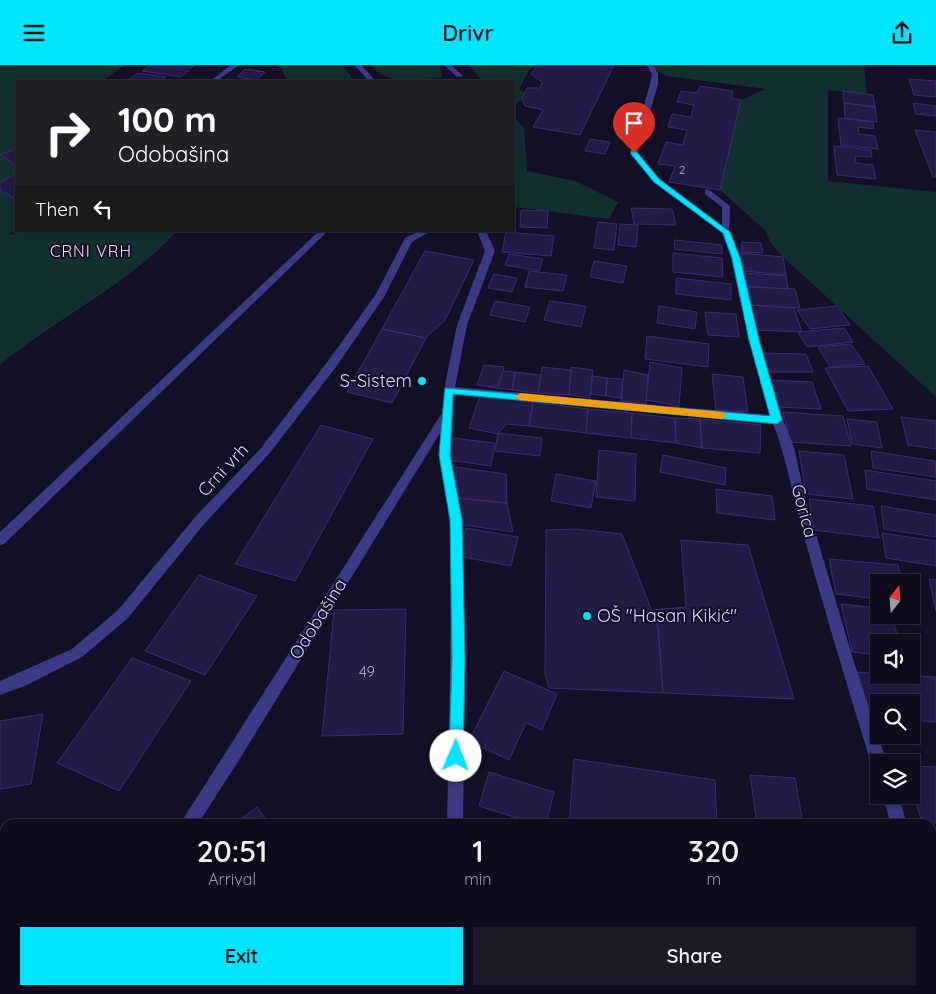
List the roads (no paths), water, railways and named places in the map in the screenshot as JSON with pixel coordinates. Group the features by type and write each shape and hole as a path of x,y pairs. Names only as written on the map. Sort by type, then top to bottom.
{"street":[{"path":"214,80 236,65"},
{"path":"357,65 372,80"},
{"path":"447,65 460,79"},
{"path":"460,79 462,65"},
{"path":"650,65 656,74 634,153 656,180 726,232"},
{"path":"708,191 726,206 726,232"},
{"path":"0,540 323,232"},
{"name":"Crni vrh","path":"0,687 22,680 77,653 123,614 201,519 264,451 326,371 381,295 408,240 425,232"},
{"name":"Odobašina","path":"455,819 458,659 456,530 445,455 446,413 448,390 462,325 490,251 480,232"},
{"name":"Gorica","path":"726,232 736,258 754,340 777,420 788,447 805,519 846,659 877,754"},
{"path":"448,390 777,420"},
{"name":"Odobašina","path":"191,819 446,413"},
{"path":"893,804 897,819"}],"place":[{"name":"S-Sistem","path":"422,381"},
{"name":"OŠ \"Hasan Kikić\"","path":"587,616"}],"district":[{"name":"CRNI VRH","path":"91,251"}]}
